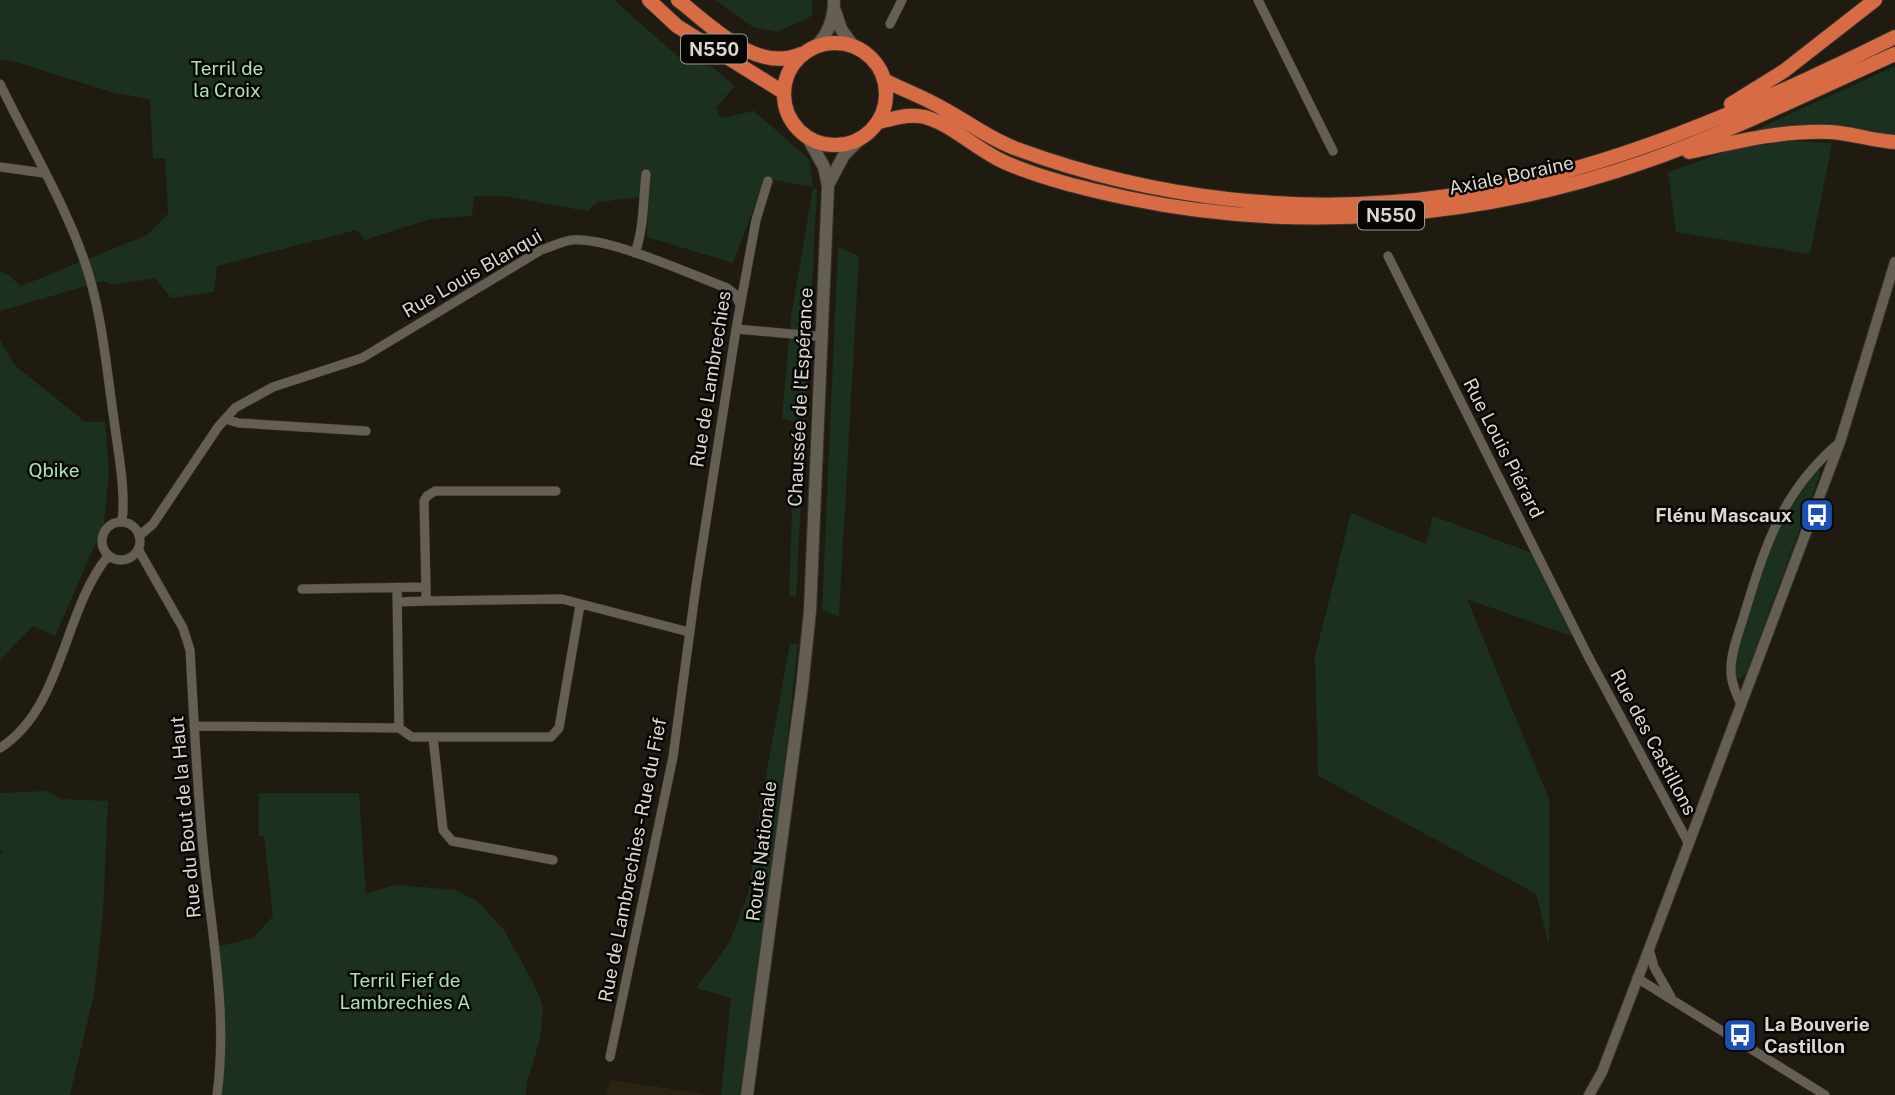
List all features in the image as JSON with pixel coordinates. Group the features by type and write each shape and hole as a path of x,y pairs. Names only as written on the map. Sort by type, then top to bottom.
{"highway":[{"name":"N550","path":"649,0 677,26 783,92"},
{"name":"N550","path":"678,0 750,52 780,60 790,59 837,43 854,47 873,61 884,80"},
{"path":"1677,134 1784,71 1875,0"},
{"name":"Axiale Boraine","path":"884,80 937,105 992,138 1025,152 1126,181 1234,200 1346,203 1406,201 1451,196 1564,171 1677,134 1786,89 1895,37"},
{"path":"810,50 790,68 783,92 790,120 808,138 831,145 850,143 861,138 878,122 885,103 884,80"},
{"name":"Axiale Boraine","path":"878,122 907,115 926,118 1003,161 1035,173 1127,198 1241,215 1354,217 1444,209 1555,188 1646,161 1736,126 1895,54"},
{"path":"1646,161 1776,134 1832,132 1894,143"}],"main road":[{"path":"810,50 825,38 834,5"},
{"path":"834,5 841,29 854,47"},
{"path":"808,138 824,167 828,186"},
{"path":"828,186 844,155 861,138"},
{"name":"Chaussée de l'Espérance","path":"810,611 828,186"},
{"name":"Route Nationale","path":"747,1095 810,611"}],"street":[{"path":"890,24 902,0"},
{"path":"1258,0 1333,151"},
{"path":"0,84 84,258 103,342 117,448 122,521"},
{"path":"0,167 44,173"},
{"path":"635,253 642,222 646,174"},
{"name":"Rue de Lambrechies","path":"696,586 740,305 756,220 768,181"},
{"name":"Rue Louis Blanqui","path":"139,536 153,524 235,408 273,387 362,358 541,250 571,240 601,243 727,288 740,305"},
{"name":"Rue Louis Piérard","path":"1388,256 1588,656"},
{"path":"1589,1095 1602,1072 1840,442 1895,262"},
{"path":"736,329 823,335"},
{"path":"225,419 239,423 366,430"},
{"path":"1741,705 1731,679 1732,657 1762,554 1772,529 1800,484 1813,466 1840,442"},
{"path":"426,601 424,501 430,493 556,491"},
{"path":"122,521 132,525 139,536 138,549 125,560 108,556 102,544 107,528 122,521"},
{"name":"Rue du Bout de la Haut","path":"138,549 183,628 190,650 199,815 220,989 222,1060 217,1095"},
{"path":"0,748 19,734 44,696 94,576 108,556"},
{"name":"Rue de Lambrechies - Rue du Fief","path":"610,1058 673,757 696,586"},
{"path":"302,589 426,587"},
{"path":"397,588 399,727"},
{"path":"397,602 562,599 690,632"},
{"path":"194,726 399,727 412,737 551,737 559,728 580,604"},
{"name":"Rue des Castillons","path":"1588,656 1689,844"},
{"path":"433,737 443,830 452,841 553,860"},
{"path":"1649,949 1659,979 1680,1005"},
{"path":"1639,974 1659,979"},
{"path":"1639,974 1680,1005 1825,1095"}],"shaded area":[{"path":"610,1080 712,1095 606,1095"}],"green space":[{"name":"Terril de la Croix","path":"0,0 614,0 681,59 714,68 735,86 716,108 721,118 754,111 809,159 813,187 765,178 733,263 647,237 648,196 597,202 588,211 504,196 474,196 472,216 430,219 365,240 356,230 217,266 214,292 171,298 155,278 113,285 103,281 0,311 0,271 21,286 147,235 168,214 165,158 153,159 150,100 111,92 0,59"},
{"path":"715,0 812,0 812,16 777,32 753,27"},
{"path":"1895,66 1895,135 1853,128 1755,130"},
{"path":"1791,141 1832,143 1810,254 1676,232 1668,172 1733,149"},
{"path":"813,187 817,190 796,598 789,595 795,423 782,418 791,317"},
{"path":"838,247 859,256 839,617 822,610"},
{"name":"Qbike","path":"0,340 15,365 85,422 105,422 109,472 104,524 55,636 33,626 0,660"},
{"path":"1817,470 1820,471 1819,477 1746,674 1740,679 1735,678 1734,657 1774,532"},
{"path":"1351,513 1426,544 1433,516 1532,553 1574,637 1467,599 1549,799 1549,945 1536,894 1318,776 1315,656"},
{"path":"790,643 798,644 772,878 741,1095 721,1095 731,998 696,988 729,943 748,894 760,809"},
{"path":"47,791 61,799 108,801 103,913 94,994 70,1095 0,1095 0,855 3,853 0,850 0,793"},
{"name":"Terril Fief de Lambrechies A","path":"259,793 359,793 366,894 396,885 455,890 477,901 504,930 536,988 543,1007 540,1039 527,1082 526,1095 217,1095 222,1060 215,947 253,938 273,916 264,837 259,836"}],"place":[{"name":"Flénu Mascaux","path":"1817,515"},
{"name":"La Bouverie Castillon","path":"1740,1035"}]}
